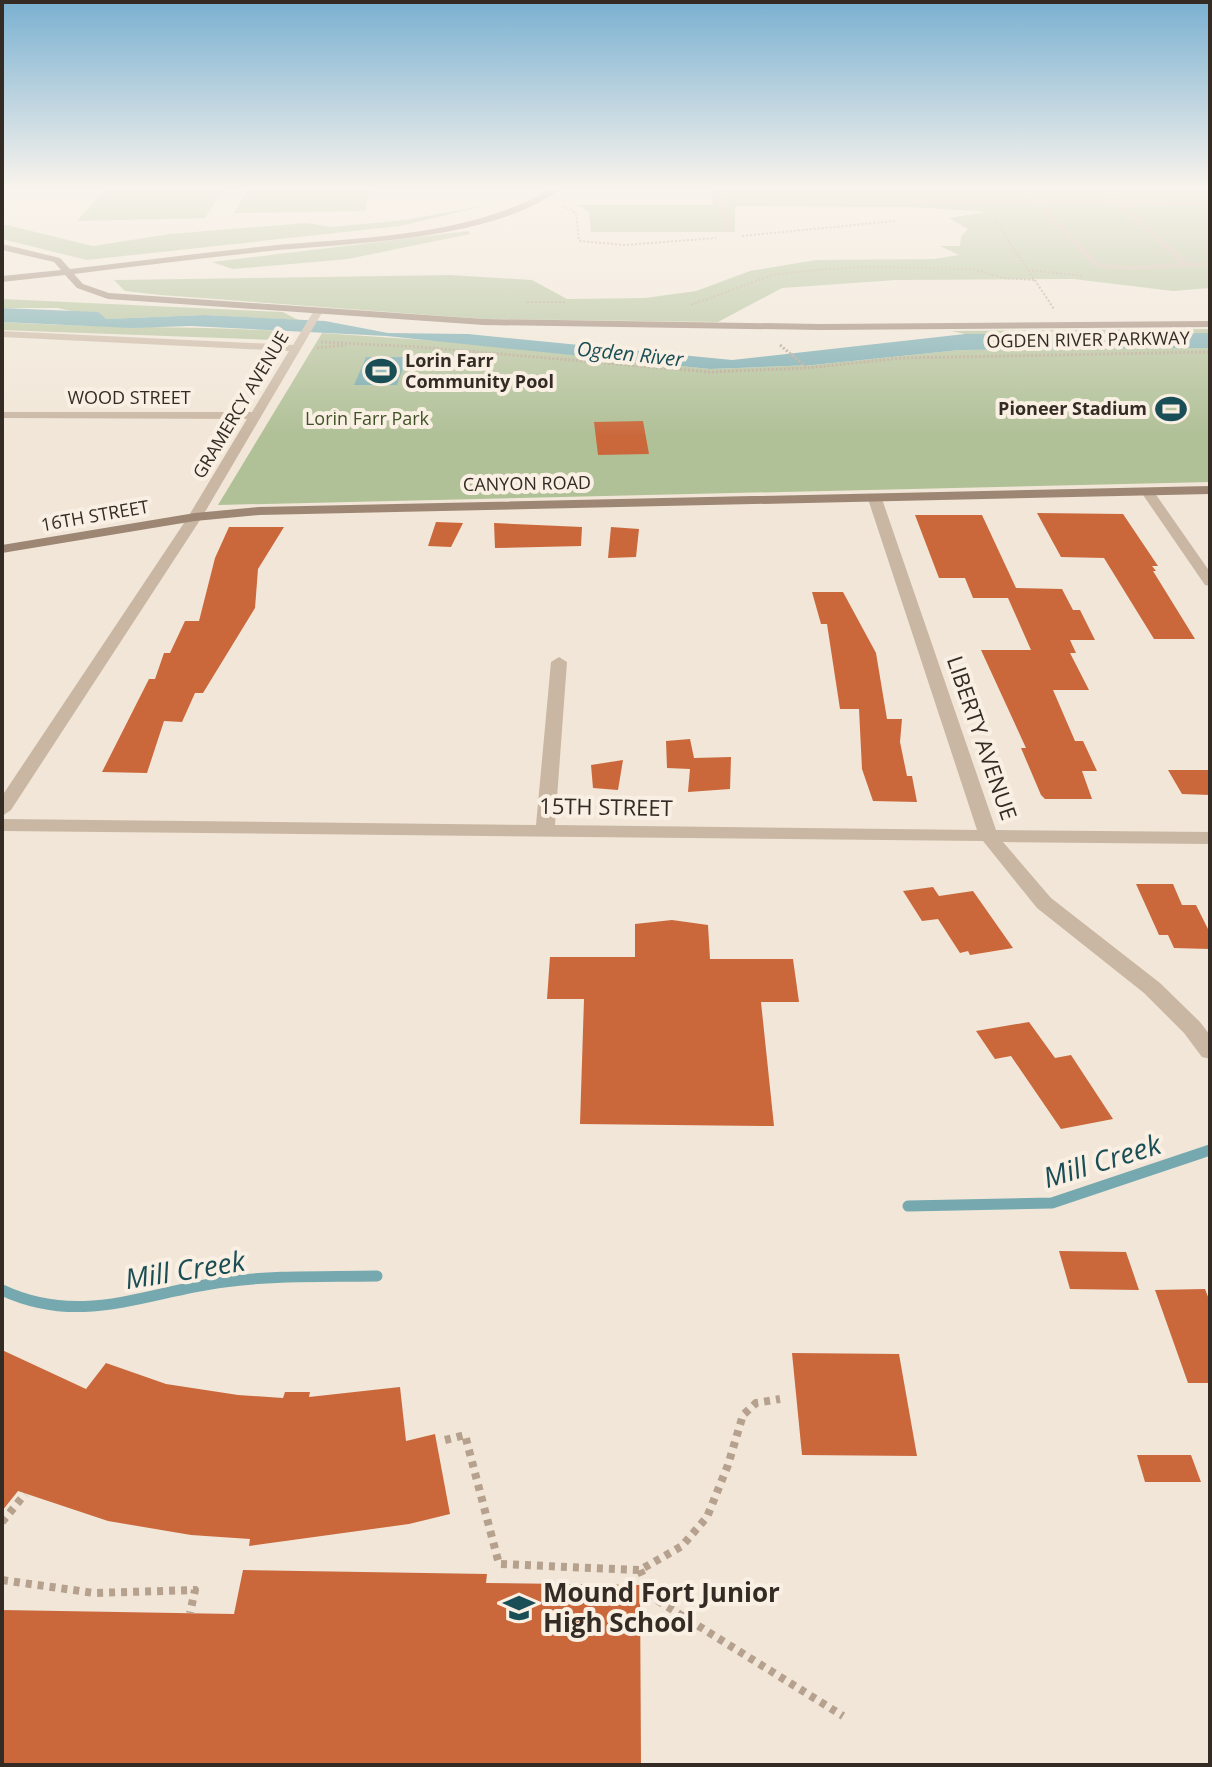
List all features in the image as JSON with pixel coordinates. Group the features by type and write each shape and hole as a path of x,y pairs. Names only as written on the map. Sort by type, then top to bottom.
{"street":[{"path":"2,279 64,271"},
{"path":"68,271 80,286 108,296 316,315 484,322 933,327 1210,324"},
{"name":"GRAMERCY AVENUE","path":"195,517 316,315"},
{"path":"2,334 296,348"},
{"name":"WOOD STREET","path":"2,415 255,416"},
{"name":"CANYON ROAD","path":"195,517 337,508 1210,490"},
{"path":"1147,492 1210,582"},
{"name":"LIBERTY AVENUE","path":"875,499 989,836 1020,878 1045,903 1151,985 1210,1051"},
{"path":"2,810 195,517"},
{"name":"16TH STREET","path":"2,549 195,517"},
{"path":"545,831 559,662"},
{"name":"15TH STREET","path":"2,825 1210,838"}],"path":[{"path":"685,305 772,275 811,271"},
{"path":"981,271 1003,278 1034,280"},
{"path":"1028,271 1065,325"},
{"path":"514,303 544,300 569,303"},
{"name":"OGDEN RIVER PARKWAY","path":"318,342 710,372 901,358 1210,352"},
{"name":"OGDEN RIVER PARKWAY","path":"327,348 358,344"},
{"name":"OGDEN RIVER PARKWAY","path":"961,351 967,356"},
{"path":"789,353 806,367"},
{"path":"445,1440 465,1435 499,1564 640,1570 682,1546 707,1517 728,1465 743,1415 756,1403 780,1399"},
{"path":"2,1522 25,1494"},
{"path":"640,1570 652,1597 843,1716"},
{"path":"2,1580 94,1593 195,1590 190,1613"}],"green space":[{"path":"749,271 1210,271 1210,288 1173,291 1073,279 896,280 782,288 718,322 484,319 160,295 125,291 114,280 450,275 532,280 567,299 645,298 696,291"},
{"path":"2,299 283,312 298,320 204,315 106,319 58,308 2,308"},
{"path":"2,322 285,331 278,340 2,330"},
{"path":"1210,329 1210,333 965,334 952,331"},
{"name":"Lorin Farr Park","path":"322,333 453,342 710,369 813,365 960,350 1210,348 1210,482 218,505"}],"water":[{"name":"Ogden River","path":"2,308 98,312 106,319 204,315 325,321 388,333 468,334 732,360 965,334 1210,333 1210,348 960,350 813,365 710,369 386,336 190,326 132,328 2,322"},
{"name":"Lorin Farr Community Pool","path":"366,357 407,357 397,385 354,385"}],"building":[{"path":"643,421 649,454 598,455 594,422"},
{"path":"1037,513 1123,514 1158,566 1152,566 1156,571 1153,571 1195,639 1154,639 1104,558 1061,557"},
{"path":"915,515 982,515 1016,588 1062,589 1073,610 1080,610 1095,640 1070,640 1076,653 1070,653 1089,690 1053,690 1075,741 1083,741 1097,771 1082,771 1092,799 1045,799 1041,795 1021,748 1026,748 981,650 1031,650 1008,598 973,598 965,578 939,578"},
{"path":"436,522 463,523 451,547 428,546"},
{"path":"494,523 582,527 581,546 495,548"},
{"path":"229,527 284,527 258,569 255,608 203,693 195,693 182,722 164,721 147,773 102,772 149,679 155,679 164,653 170,653 185,621 199,621 215,558"},
{"path":"611,527 639,529 636,557 608,558"},
{"path":"812,592 843,592 876,653 887,719 902,719 900,742 907,776 912,776 917,802 873,801 862,769 859,709 840,709 827,624 821,624"},
{"path":"690,739 694,758 731,757 730,789 688,792 690,769 667,768 666,741"},
{"path":"623,760 618,790 593,788 591,765"},
{"path":"1168,770 1210,770 1210,795 1182,794"},
{"path":"1136,884 1173,884 1182,905 1196,905 1210,933 1210,949 1174,948 1168,935 1159,935"},
{"path":"933,887 939,896 973,891 1013,948 970,955 968,951 960,953 938,919 922,921 903,891"},
{"path":"672,920 708,925 710,959 793,959 799,1002 761,1002 774,1126 580,1124 584,999 547,999 550,957 635,957 635,924"},
{"path":"1029,1022 1055,1058 1071,1055 1113,1119 1061,1129 1011,1056 995,1059 976,1031"},
{"path":"1059,1251 1126,1252 1139,1290 1070,1289"},
{"path":"1205,1289 1210,1302 1210,1383 1188,1383 1155,1290"},
{"path":"2,1350 86,1389 106,1363 166,1384 238,1395 283,1398 285,1392 310,1392 309,1397 400,1387 406,1441 435,1434 450,1514 409,1524 249,1546 250,1539 191,1535 108,1521 18,1491 2,1511"},
{"path":"792,1353 899,1354 917,1456 802,1455"},
{"path":"1137,1455 1191,1455 1201,1482 1145,1482"},
{"path":"243,1570 487,1574 486,1583 640,1585 641,1765 2,1765 2,1610 234,1614"}],"waterway":[{"name":"Mill Creek","path":"908,1206 1052,1203 1210,1150"},
{"name":"Mill Creek","path":"2,1290 31,1301 59,1306 87,1306 243,1280 377,1276"}],"place":[{"name":"Lorin Farr Community Pool","path":"381,371"},
{"name":"Pioneer Stadium","path":"1171,409"},
{"name":"Mound Fort Junior High School","path":"519,1608"}]}
